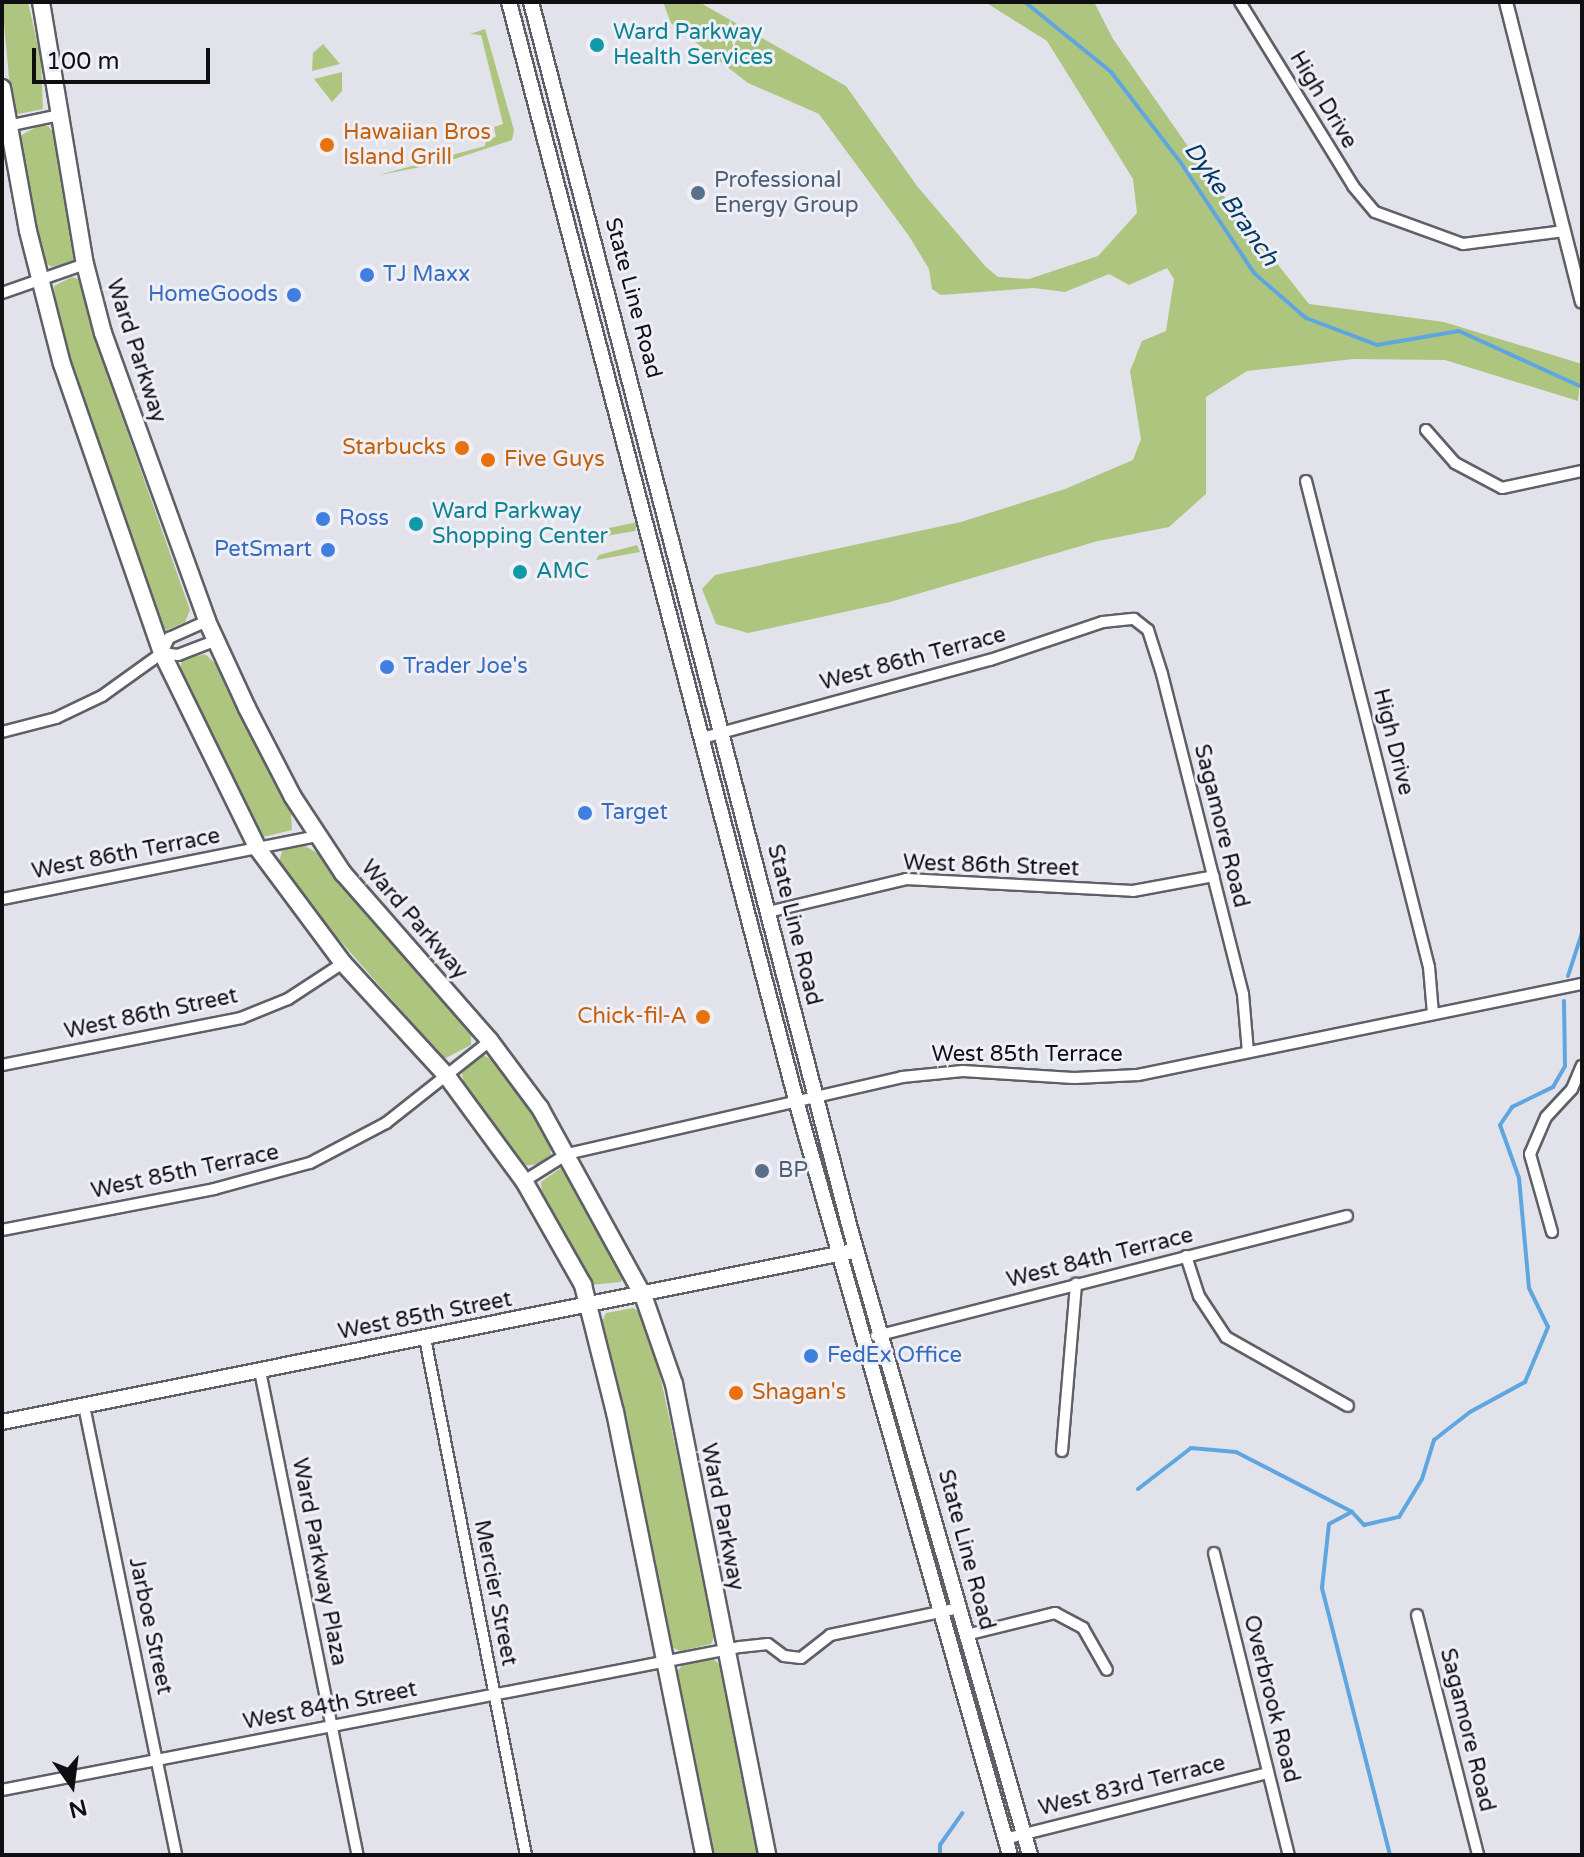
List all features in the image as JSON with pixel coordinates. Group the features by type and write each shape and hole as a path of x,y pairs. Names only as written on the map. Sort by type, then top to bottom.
{"main road":[{"name":"Ward Parkway","path":"41,2 85,264 103,333 207,621 270,755 317,836 359,894 490,1041 540,1108 643,1295 674,1384 767,1855"},
{"name":"State Line Road","path":"509,2 797,1104 937,1612 1010,1855"},
{"name":"State Line Road","path":"531,2 856,1250 1030,1855"},
{"path":"2,88 5,126 39,282 100,484 162,653 258,849 343,963 446,1075 524,1181 590,1306 704,1855"},
{"name":"West 85th Street","path":"2,1422 856,1250"}],"street":[{"name":"High Drive","path":"1240,2 1353,186 1375,212 1463,244 1564,231"},
{"path":"1506,2 1582,302"},
{"path":"5,126 59,115"},
{"path":"2,293 85,264"},
{"path":"1426,430 1455,463 1502,488 1582,471"},
{"name":"High Drive","path":"1306,481 1429,967 1433,1014"},
{"name":"West 86th Terrace","path":"702,738 979,664 1103,622 1134,619"},
{"name":"Sagamore Road","path":"1134,619 1153,641 1243,994 1248,1052"},
{"path":"2,732 81,707 162,653 169,638 207,621"},
{"path":"162,653 178,655 217,640"},
{"name":"West 86th Terrace","path":"2,899 317,836"},
{"name":"West 86th Street","path":"768,912 906,879 1133,891 1214,876"},
{"name":"West 86th Street","path":"2,1065 241,1018 288,999 343,963"},
{"name":"West 85th Terrace","path":"524,1181 567,1154 936,1072 1111,1078 1582,984"},
{"name":"West 85th Terrace","path":"2,1230 226,1187 310,1163 386,1123 490,1041"},
{"path":"1552,1232 1530,1154 1546,1117 1572,1089 1582,1066"},
{"name":"West 84th Terrace","path":"863,1339 1347,1216"},
{"path":"1186,1256 1199,1296 1226,1337 1348,1406"},
{"path":"1062,1451 1076,1284"},
{"name":"Mercier Street","path":"425,1338 526,1855"},
{"name":"Ward Parkway Plaza","path":"260,1371 358,1855"},
{"name":"Jarboe Street","path":"84,1406 176,1855"},
{"name":"Overbrook Road","path":"1214,1553 1289,1855"},
{"path":"725,1650 768,1644 784,1656 801,1658 830,1635 959,1608"},
{"path":"966,1635 1055,1613 1083,1628 1107,1670"},
{"name":"Sagamore Road","path":"1417,1615 1478,1855"},
{"name":"West 84th Street","path":"2,1790 725,1650"},
{"name":"West 83rd Terrace","path":"1005,1839 1268,1773"}],"green space":[{"path":"2,2 28,2 41,60 43,109 18,114 12,110"},
{"path":"663,2 699,2 846,86 917,186 985,266 998,277 1029,279 1098,256 1137,213 1133,179 1047,41 985,2 1094,2 1113,39 1215,185 1309,304 1444,322 1582,364 1578,401 1445,360 1353,359 1247,371 1206,397 1206,494 1169,527 1098,541 890,602 748,633 716,624 702,589 715,575 961,522 1065,489 1133,460 1141,439 1130,371 1142,341 1166,331 1174,279 1167,268 1129,285 1109,274 1065,292 1034,288 941,295 932,289 929,269 909,236 819,114 748,83 671,23"},
{"path":"485,29 514,130 512,140 442,163 379,175 485,146 486,139 496,137 494,127 503,124 481,35 470,34"},
{"path":"323,44 340,64 312,71 313,53"},
{"path":"342,72 342,91 332,102 314,79"},
{"path":"38,126 48,126 54,133 76,249 73,262 52,267 40,260 18,137"},
{"path":"72,277 84,281 114,394 190,610 185,622 167,630 159,626 115,503 56,317 54,286"},
{"path":"638,522 635,531 593,538 609,528"},
{"path":"637,545 640,552 596,560 599,555"},
{"path":"205,654 218,666 291,811 292,830 263,837 221,760 180,672 182,660"},
{"path":"303,845 319,854 471,1033 471,1045 444,1059 314,911 279,861 283,849"},
{"path":"483,1055 496,1062 551,1140 551,1155 538,1164 523,1166 465,1086 461,1071"},
{"path":"561,1168 568,1169 625,1277 620,1282 591,1285 542,1197 541,1182"},
{"path":"633,1308 644,1314 656,1357 716,1633 711,1644 681,1651 670,1647 602,1321 606,1313"},
{"path":"713,1659 723,1667 761,1855 714,1855 676,1673 683,1664"}],"waterway":[{"name":"Dyke Branch","path":"1025,2 1111,72 1181,163 1254,273 1306,318 1377,345 1459,331 1582,387"},
{"path":"1568,976 1582,933"},
{"path":"1390,1855 1322,1588 1329,1524 1352,1512 1364,1525 1399,1517 1422,1479 1434,1440 1470,1412 1525,1382 1548,1327 1529,1288 1519,1178 1500,1125 1512,1107 1553,1087 1565,1066 1564,1001"},
{"path":"1138,1489 1191,1448 1236,1452 1352,1512"},
{"path":"940,1855 940,1845 962,1813"}],"place":[{"name":"Ward Parkway Health Services","path":"597,45"},
{"name":"Hawaiian Bros Island Grill","path":"327,145"},
{"name":"Professional Energy Group","path":"698,193"},
{"name":"TJ Maxx","path":"367,275"},
{"name":"HomeGoods","path":"294,295"},
{"name":"Starbucks","path":"462,448"},
{"name":"Five Guys","path":"488,460"},
{"name":"Ross","path":"323,519"},
{"name":"Ward Parkway Shopping Center","path":"416,524"},
{"name":"PetSmart","path":"328,550"},
{"name":"AMC","path":"520,572"},
{"name":"Trader Joe's","path":"387,667"},
{"name":"Target","path":"585,813"},
{"name":"Chick-fil-A","path":"703,1017"},
{"name":"BP","path":"762,1171"},
{"name":"FedEx Office","path":"811,1356"},
{"name":"Shagan's","path":"736,1393"}]}
